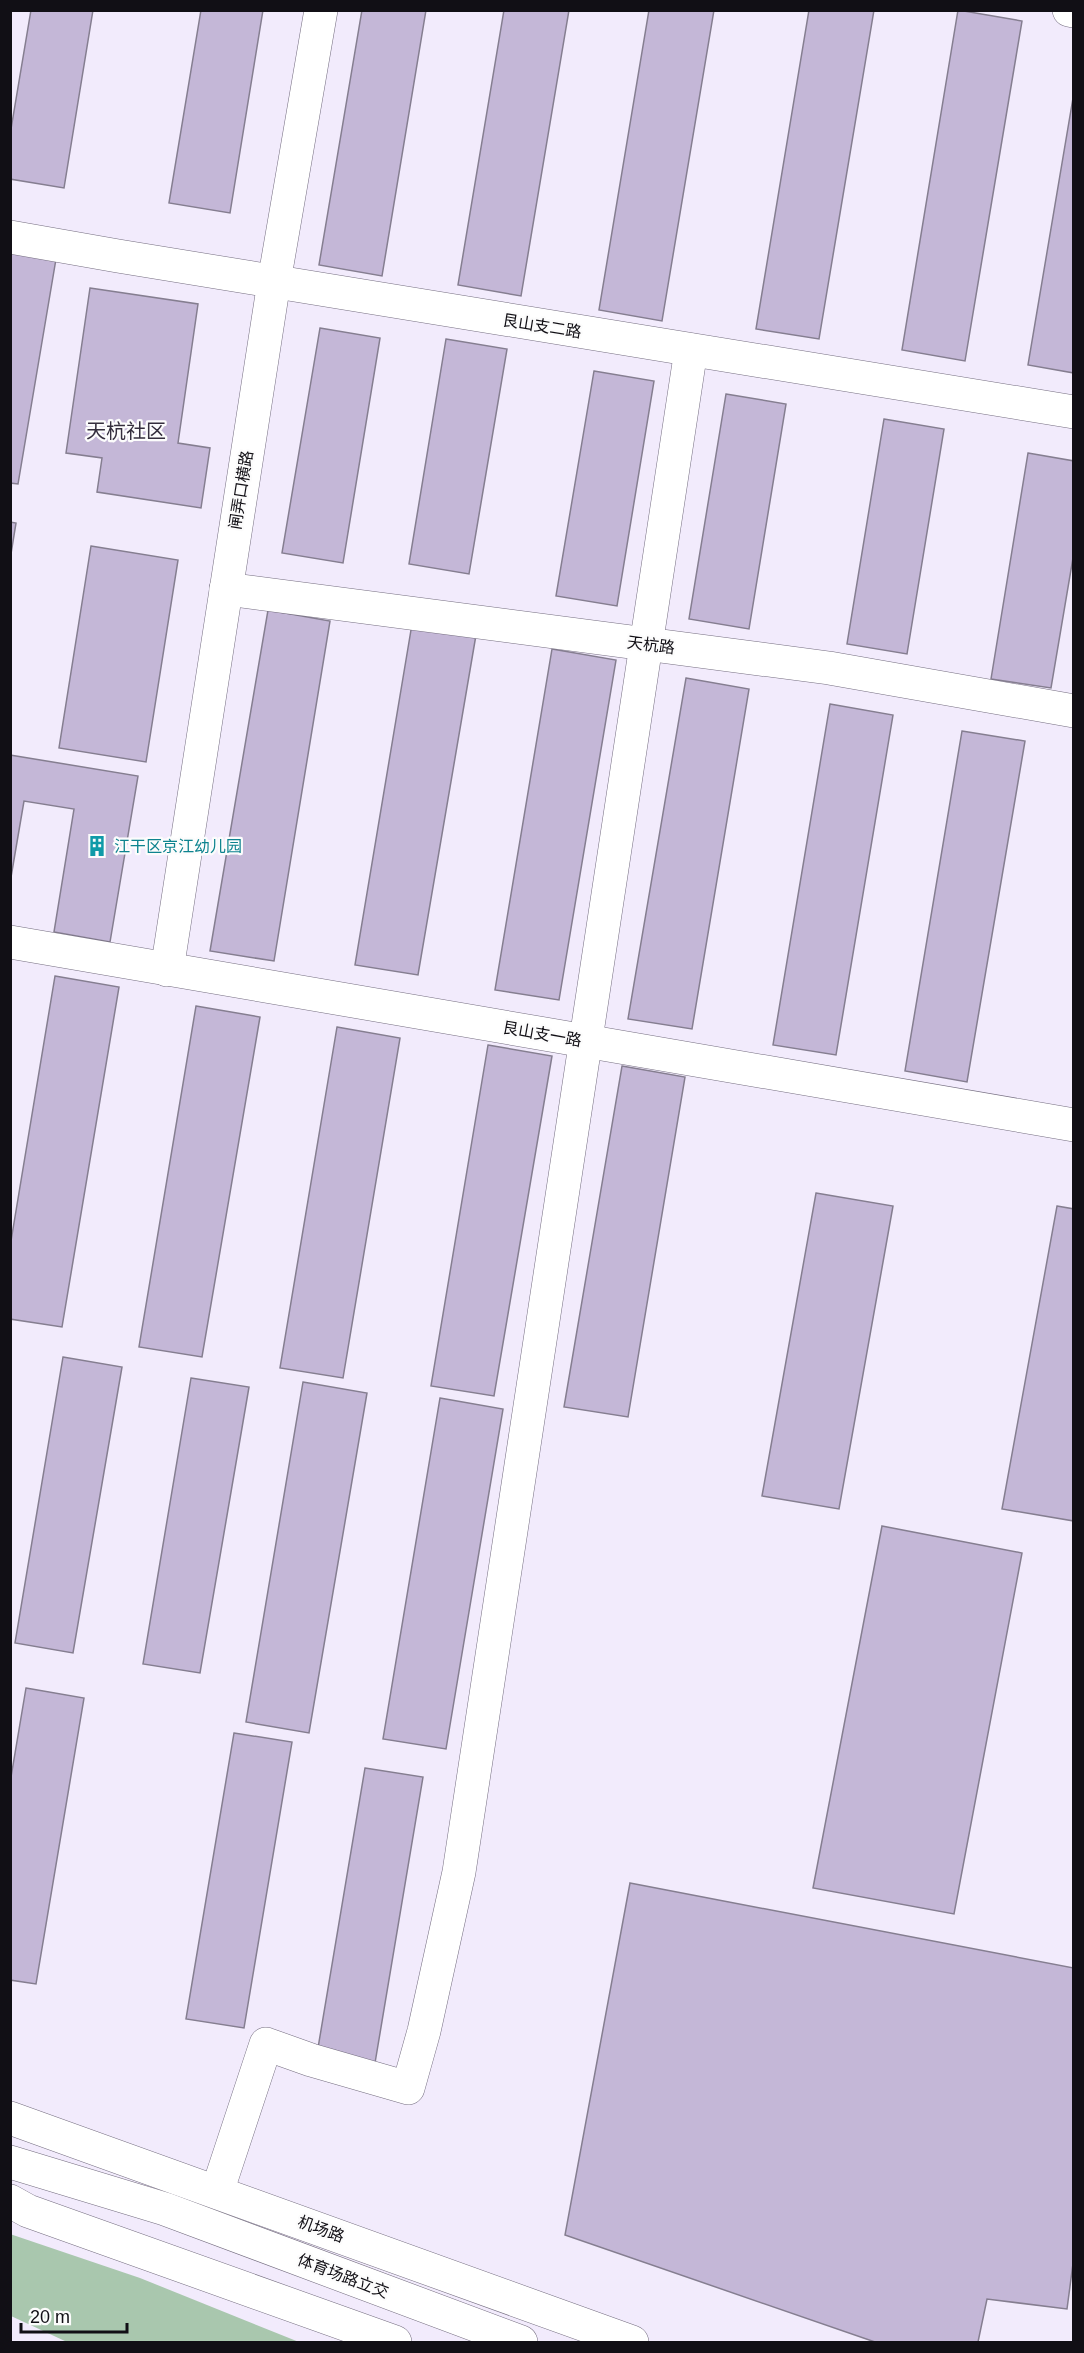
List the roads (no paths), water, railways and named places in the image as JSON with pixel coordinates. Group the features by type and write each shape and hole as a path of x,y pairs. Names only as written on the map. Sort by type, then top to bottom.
{"street":[{"name":"闸弄口横路","path":"167,970 274,282 321,10"},
{"path":"1069,10 1074,11"},
{"name":"艮山支二路","path":"10,237 1074,412"},
{"path":"217,2192 266,2044 311,2060 408,2088 424,2031 459,1872 691,350"},
{"name":"天杭路","path":"226,589 829,668 1074,711"},
{"name":"艮山支一路","path":"10,942 1074,1125"},
{"name":"机场路","path":"10,2118 632,2343"},
{"name":"体育场路立交","path":"10,2140 165,2209 521,2343"},
{"name":"体育场路立交","path":"10,2162 165,2209"},
{"path":"10,2201 28,2211 386,2341"}],"place":[{"name":"江干区京江幼儿园","path":"97,846"}],"district":[{"name":"天杭社区","path":"126,431"}]}
